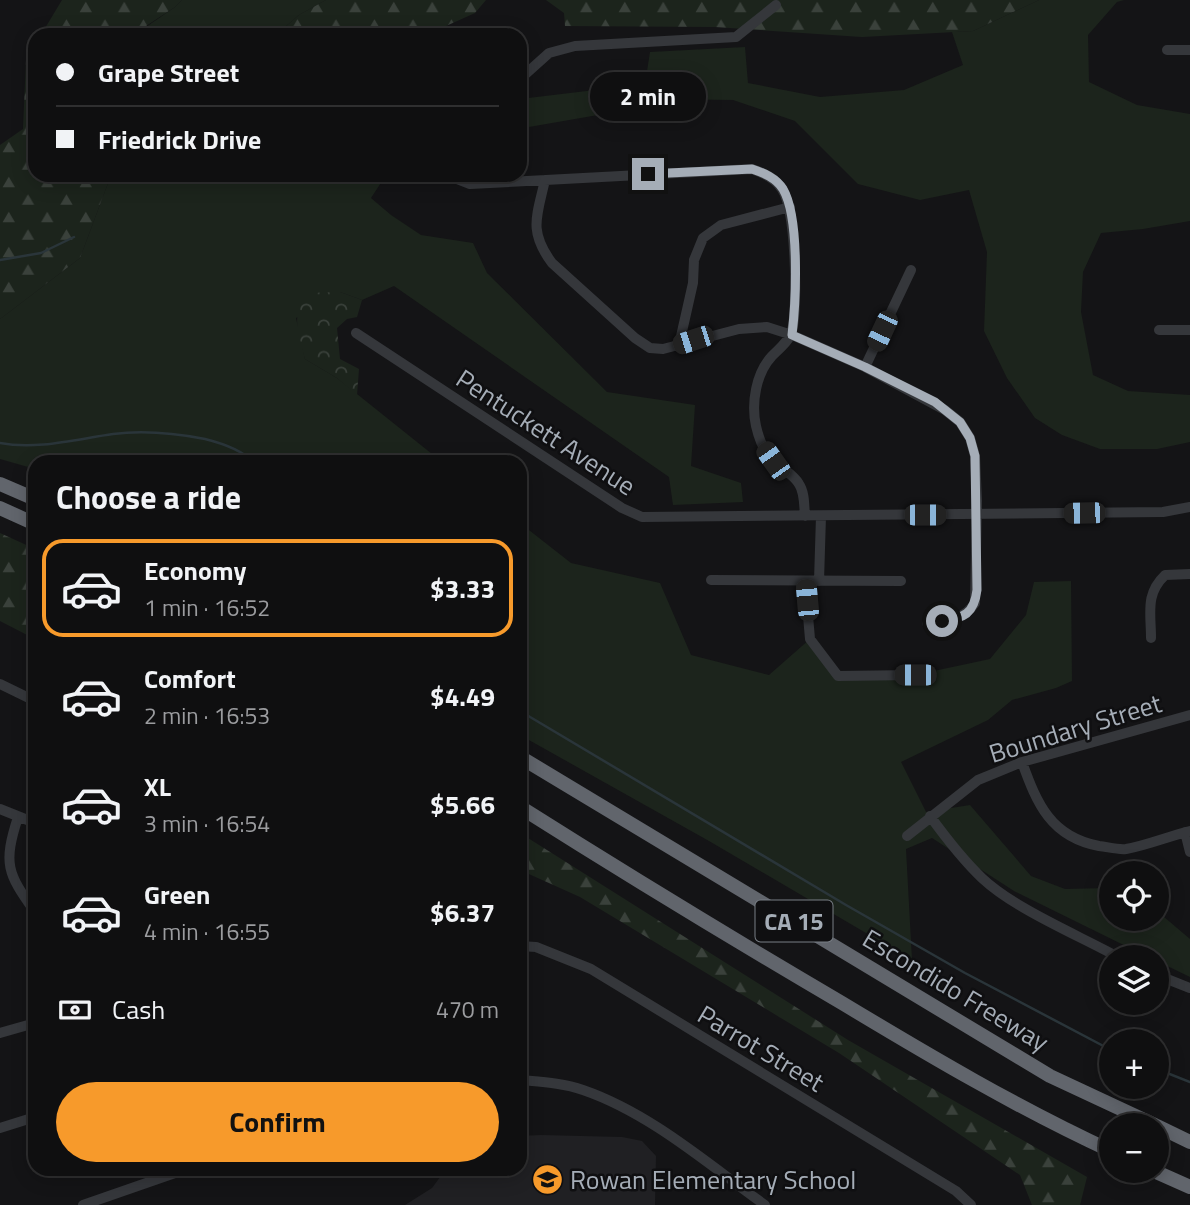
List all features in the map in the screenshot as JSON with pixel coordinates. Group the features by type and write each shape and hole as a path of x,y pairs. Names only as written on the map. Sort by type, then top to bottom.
{"highway":[{"path":"0,484 28,496"},
{"path":"0,508 28,521"},
{"name":"Escondido Freeway","path":"527,761 1050,1076 1128,1113"},
{"name":"CA 15","path":"527,811 666,899 964,1076 1052,1124 1099,1146"},
{"name":"Escondido Freeway","path":"1169,1132 1190,1142"},
{"path":"1169,1178 1190,1187"}],"street":[{"path":"527,73 549,53 575,46 737,37 776,5"},
{"path":"1167,50 1190,50"},
{"path":"527,181 752,169 765,173 783,189 794,229 794,319 792,335 766,362 758,381 756,426 764,449 800,486 805,516"},
{"path":"545,180 536,223 537,239 552,263 635,338 650,348 663,349 739,328 767,327 865,367 935,402 960,422 970,438 975,456 975,603 958,619 927,623"},
{"path":"465,182 508,182"},
{"path":"679,345 693,284 694,260 703,239 721,225 790,207"},
{"path":"865,367 911,270"},
{"path":"1159,330 1190,330"},
{"name":"Pentuckett Avenue","path":"356,333 622,508 642,517 1163,512 1190,507"},
{"path":"819,581 821,516"},
{"path":"1151,639 1150,595 1156,584 1165,575 1190,574"},
{"path":"711,580 901,581"},
{"path":"805,581 810,639 838,676 915,675"},
{"path":"0,684 28,698"},
{"name":"Boundary Street","path":"907,836 978,780 1022,762 1190,715"},
{"path":"1022,762 1039,805 1049,820 1067,834 1092,844 1123,850 1187,831 1190,852"},
{"path":"0,809 28,821"},
{"path":"930,816 957,852 983,879 1005,896 1099,947"},
{"path":"18,817 8,858 13,882 28,902"},
{"name":"Parrot Street","path":"527,946 536,947 591,969 956,1191 971,1205"},
{"path":"1169,980 1190,988"},
{"path":"0,1033 28,1025"},
{"path":"527,1081 564,1085 617,1104 661,1130 765,1205"},
{"path":"0,1128 28,1119"},
{"path":"83,1205 166,1176"}],"shaded area":[{"name":"Rowan Elementary School","path":"527,1136 622,1137 642,1141 656,1156 655,1205 405,1205 432,1188 441,1176 527,1176"}],"green space":[{"path":"62,0 182,0 146,28 45,28"},
{"path":"182,0 326,0 299,15 284,28 146,28"},
{"path":"326,0 486,0 475,13 442,28 284,28 299,15"},
{"path":"546,0 1039,0 973,31 862,37 715,27 565,26 564,13"},
{"path":"1039,0 1124,0 1117,2 1088,35 1089,82 1137,105 1190,114 1190,221 1101,233 1083,272 1081,312 1093,375 1128,391 1190,395 1190,442 1157,449 1100,449 1062,435 1035,418 1007,378 984,331 987,252 969,190 920,200 858,184 795,121 733,100 658,99 598,115 527,127 527,98 645,84 650,52 745,47 748,83 820,97 904,90 963,65 952,32 973,31"},
{"path":"28,57 28,182 108,182 80,258 0,319 0,145 23,129"},
{"path":"108,182 381,182 371,198 421,235 473,243 487,273 607,392 695,405 691,466 741,483 743,502 673,505 669,477 394,286 362,300 340,292 296,318 305,359 337,378 433,455 28,455 28,467 0,459 0,319 80,258"},
{"path":"340,292 362,300 357,317 347,319 337,328 340,359 359,369 357,395 337,378 305,359 297,325 299,309 307,293"},
{"path":"527,528 571,563 660,583 691,655 769,675 810,639 838,676 915,675 990,659 1026,615 1034,582 1071,581 1072,681 1012,700 988,720 901,762 926,812 970,805 1031,876 1065,889 1099,888 1099,931 1169,931 1169,921 1190,939 1190,977 1169,967 1169,945 1124,945 1014,891 932,838 906,849 912,960 709,841 527,739"},
{"path":"0,533 28,546 28,635 0,621"},
{"path":"527,837 848,1040 1087,1177 1080,1205 1032,1205 1020,1175 839,1053 580,897 527,873"}],"waterway":[{"path":"0,260 41,253 74,237"},
{"path":"0,443 43,445 113,434 159,433 205,439 243,455"},
{"path":"527,715 846,905 965,973 1099,1044"},
{"path":"1169,1074 1190,1082"}],"place":[{"name":"Rowan Elementary School","path":"547,1179"}],"route":[{"path":"648,174 752,169 765,173 774,180 783,189 794,229 792,335 935,402 960,422 970,438 975,456 977,590 975,603 968,612 958,619 942,621"}]}
